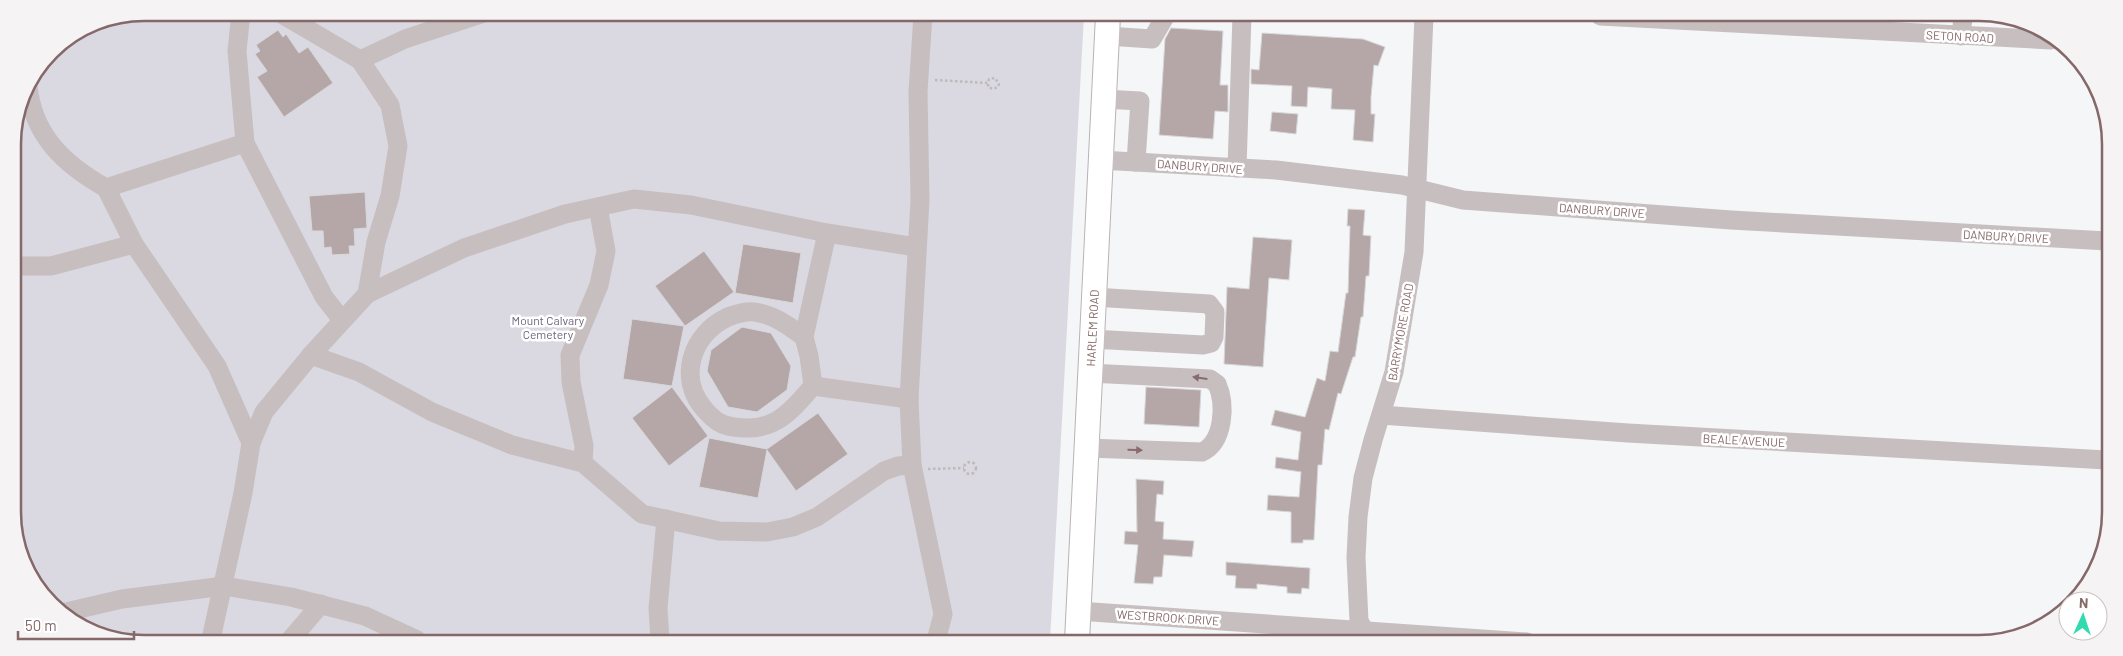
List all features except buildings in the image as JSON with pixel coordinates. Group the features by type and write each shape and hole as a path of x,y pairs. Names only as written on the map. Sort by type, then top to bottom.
{"main road":[{"name":"HARLEM ROAD","path":"1076,634 1108,26"}],"street":[{"path":"240,21 237,51 245,143 324,297 342,320"},
{"path":"294,21 360,60 390,105 398,146 390,196 376,242 367,294"},
{"path":"360,60 405,39 460,21"},
{"path":"923,21 919,79 920,200 908,399 913,467 943,614 938,635"},
{"path":"1108,26 1152,39 1162,21"},
{"path":"1237,168 1242,21"},
{"name":"BARRYMORE ROAD","path":"1367,634 1359,621 1356,557 1358,517 1363,478 1394,372 1414,252 1424,21"},
{"name":"SETON ROAD","path":"1755,21 1961,36 2043,40"},
{"path":"1961,36 1963,21"},
{"path":"1103,99 1140,101 1136,162"},
{"path":"30,100 41,129 57,152 78,172 106,188 134,244 217,366 251,443"},
{"path":"106,188 245,143"},
{"name":"DANBURY DRIVE","path":"1100,160 1276,170 1416,189 1463,200 1731,220 2102,241"},
{"path":"212,635 224,586 251,443 264,412 311,355 367,294 464,248 565,214 634,199 691,205 827,232 916,247"},
{"path":"584,463 584,446 571,382 570,356 599,284 606,251 598,206"},
{"path":"813,386 804,337 827,232"},
{"path":"22,266 51,266 134,244"},
{"path":"1091,338 1203,345 1211,343 1214,337 1215,312 1209,304 1093,297"},
{"path":"804,337 781,320 754,312 738,313 710,327 701,337 694,349 690,370 691,387 697,402 716,421 729,427 745,429 774,422 813,386"},
{"path":"311,355 359,372 432,412 512,445 584,463 642,514 719,531 767,532 793,527 817,517 884,471 898,466 913,467"},
{"path":"1086,448 1202,452 1209,449 1216,441 1222,404 1217,384 1210,380 1090,373"},
{"path":"813,386 908,399"},
{"name":"BEALE AVENUE","path":"1381,415 1628,433 2102,460"},
{"path":"660,635 658,608 666,519"},
{"path":"72,611 122,599 224,586 321,604 365,616 406,635"},
{"path":"294,635 321,604"},
{"name":"WESTBROOK DRIVE","path":"1078,611 1349,634"}],"path":[{"path":"919,79 988,83 989,80 995,78 999,84 997,88 993,89 988,87 988,83"},
{"path":"913,467 964,468 970,462 974,464 976,469 971,474 967,473 964,468"}],"green space":[{"name":"Mount Calvary Cemetery","path":"144,21 1084,21 1050,635 128,634 112,631 76,614 52,593 34,566 24,536 21,512 22,136 25,112 42,76 57,57 90,34 128,22"}]}
